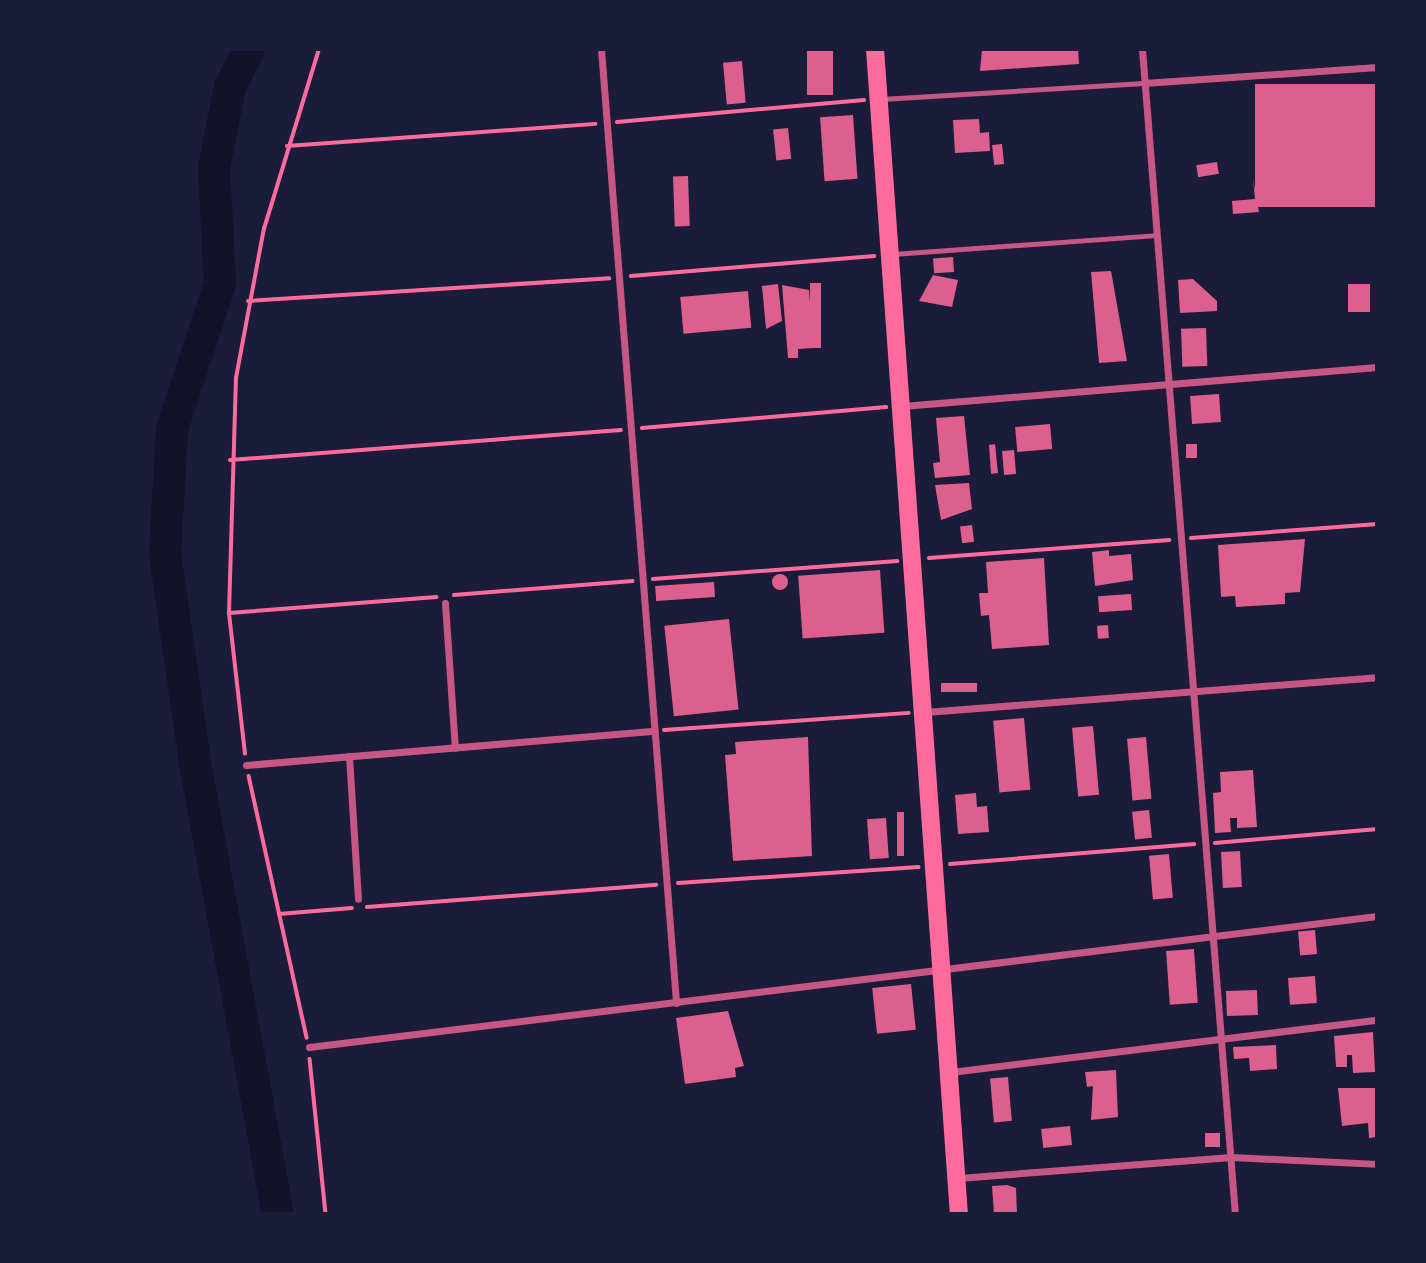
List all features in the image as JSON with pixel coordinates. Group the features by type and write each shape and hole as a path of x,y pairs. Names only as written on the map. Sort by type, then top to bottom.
{"highway":[{"path":"875,49 924,712 939,970 950,1073 959,1214"}],"street":[{"path":"601,49 677,1003"},
{"path":"1142,49 1190,693 1235,1214"},
{"path":"1144,83 1377,67"},
{"path":"902,406 1377,367"},
{"path":"445,603 455,748"},
{"path":"924,712 1377,677"},
{"path":"246,765 655,731"},
{"path":"349,757 358,899"},
{"path":"309,1047 1377,916"},
{"path":"950,1073 1377,1020"},
{"path":"957,1178 1231,1157 1377,1164"}],"lane":[{"path":"878,99 1144,83"},
{"path":"890,255 1156,235"}],"path":[{"path":"319,49 287,146 248,301 230,460 229,613 246,765 309,1047 326,1214"},
{"path":"287,146 607,123 878,99"},
{"path":"248,301 619,277 890,255"},
{"path":"230,460 902,406"},
{"path":"229,613 1377,524"},
{"path":"655,731 924,712"},
{"path":"279,914 1377,829"}],"building":[{"path":"807,49 833,49 833,95 807,95"},
{"path":"982,49 1078,49 1079,64 980,71"},
{"path":"742,61 746,103 727,104 723,63"},
{"path":"1255,84 1377,84 1377,207 1255,207"},
{"path":"853,115 857,179 825,181 820,117"},
{"path":"979,119 980,133 989,132 990,151 955,153 953,120"},
{"path":"788,128 791,159 776,160 773,130"},
{"path":"1002,144 1004,164 994,165 992,145"},
{"path":"1217,162 1219,174 1198,177 1196,165"},
{"path":"688,176 690,226 675,226 673,177"},
{"path":"1253,179 1259,212 1233,214 1232,201 1255,199"},
{"path":"953,257 954,272 934,273 933,258"},
{"path":"1111,271 1127,361 1099,363 1091,272"},
{"path":"933,275 958,280 952,307 919,301"},
{"path":"1193,279 1217,301 1217,311 1180,313 1178,280"},
{"path":"810,283 821,283 821,348 810,348"},
{"path":"778,284 782,321 766,329 762,286"},
{"path":"1348,284 1370,284 1370,312 1348,312"},
{"path":"782,285 809,290 814,348 798,349 798,358 788,358"},
{"path":"748,291 751,328 683,334 680,297"},
{"path":"1206,328 1207,366 1182,367 1181,329"},
{"path":"1219,394 1221,422 1192,424 1190,396"},
{"path":"964,416 970,475 935,478 933,463 940,462 936,418"},
{"path":"1050,424 1052,449 1017,452 1015,427"},
{"path":"995,444 998,473 991,474 989,445"},
{"path":"1186,444 1197,444 1197,458 1186,458"},
{"path":"1014,450 1016,474 1004,475 1002,451"},
{"path":"969,483 972,509 941,520 935,485"},
{"path":"972,525 974,542 962,543 960,526"},
{"path":"1305,539 1300,592 1285,593 1285,604 1236,607 1235,596 1221,597 1218,545"},
{"path":"1109,550 1109,556 1131,554 1133,580 1095,586 1092,552"},
{"path":"1044,558 1049,645 992,649 989,615 981,616 979,593 988,593 986,562"},
{"path":"880,570 884,633 803,639 798,576"},
{"path":"780,574 786,576 786,588 780,590 774,588 772,582 774,576"},
{"path":"714,582 715,597 656,601 655,586"},
{"path":"1131,594 1132,610 1099,612 1098,596"},
{"path":"729,619 739,710 674,716 664,626"},
{"path":"1108,625 1109,638 1098,639 1097,626"},
{"path":"941,683 977,683 977,692 941,692"},
{"path":"1024,718 1030,790 999,792 993,721"},
{"path":"1093,726 1099,795 1078,797 1072,728"},
{"path":"808,737 812,856 733,861 725,755 736,754 735,742"},
{"path":"1146,737 1151,799 1132,800 1127,739"},
{"path":"1253,770 1257,827 1237,828 1237,818 1230,818 1231,832 1215,833 1213,793 1221,792 1220,772"},
{"path":"976,793 977,807 987,806 989,832 958,834 955,795"},
{"path":"1149,810 1152,838 1135,840 1132,812"},
{"path":"897,812 904,812 904,856 897,856"},
{"path":"886,818 889,858 870,859 867,819"},
{"path":"1240,851 1242,887 1223,888 1221,852"},
{"path":"1169,854 1173,898 1153,900 1149,856"},
{"path":"1315,930 1317,954 1300,955 1298,931"},
{"path":"1194,949 1198,1003 1170,1005 1166,951"},
{"path":"1315,976 1317,1003 1290,1005 1288,978"},
{"path":"911,984 916,1030 877,1034 872,988"},
{"path":"1257,990 1258,1015 1227,1016 1226,991"},
{"path":"728,1011 744,1066 735,1068 736,1077 685,1084 676,1018"},
{"path":"1373,1032 1375,1072 1353,1073 1352,1055 1347,1055 1347,1067 1336,1067 1334,1036"},
{"path":"1276,1045 1277,1069 1250,1071 1249,1058 1234,1059 1233,1047"},
{"path":"1116,1070 1118,1117 1091,1120 1093,1086 1087,1087 1085,1072"},
{"path":"1008,1077 1012,1121 994,1122 990,1079"},
{"path":"1338,1088 1377,1088 1377,1137 1369,1138 1368,1123 1342,1126"},
{"path":"1070,1126 1072,1145 1043,1148 1041,1129"},
{"path":"1205,1133 1220,1133 1220,1147 1205,1147"},
{"path":"1007,1185 1016,1188 1017,1214 994,1214 992,1186"}],"waterway":[{"path":"249,49 230,87 214,167 220,284 172,429 165,554 195,763 278,1214"}]}
